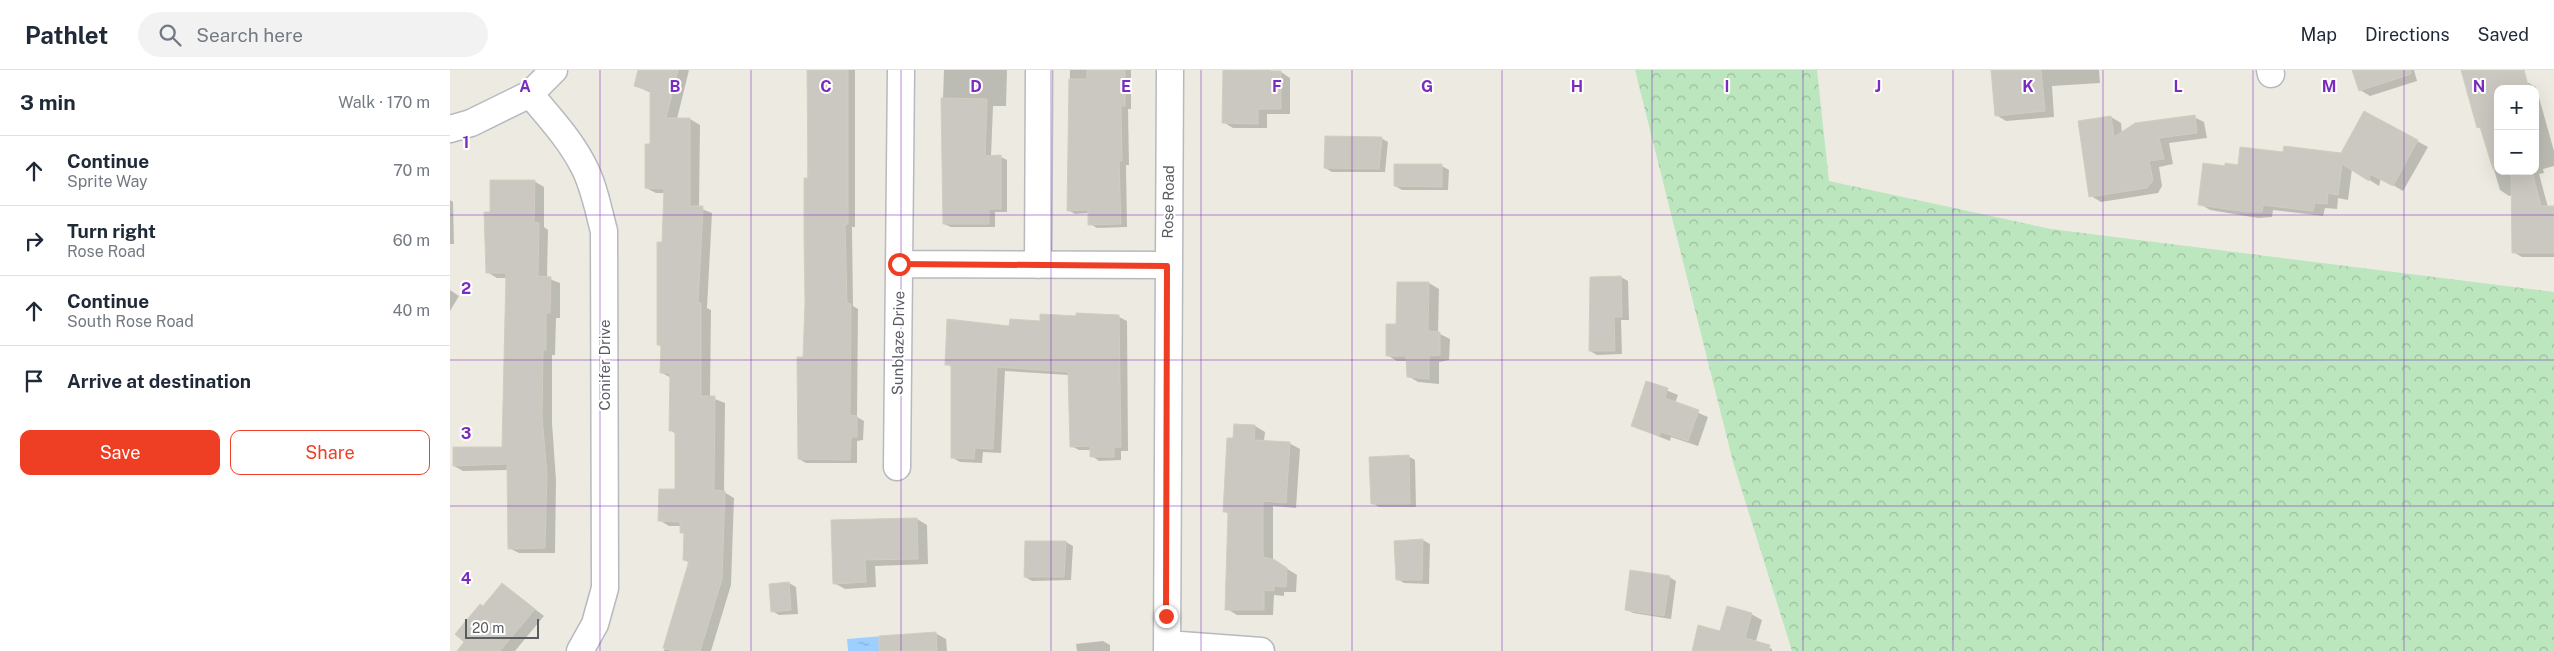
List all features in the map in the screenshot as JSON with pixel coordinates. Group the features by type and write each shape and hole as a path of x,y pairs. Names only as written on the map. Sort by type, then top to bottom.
{"street":[{"path":"450,129 471,123 530,94 554,70"},
{"name":"Sunblaze Drive","path":"897,467 901,70"},
{"path":"1038,265 1039,70"},
{"name":"Rose Road","path":"1167,647 1167,266 1170,70"},
{"name":"Conifer Drive","path":"530,94 565,136 584,166 604,231 605,588 595,624 580,651"},
{"path":"899,264 1167,266"},
{"path":"1167,647 1260,651"}],"green space":[{"path":"1635,70 1817,70 1829,181 2051,229 2554,292 2554,651 1792,651 1733,462"}],"water":[{"path":"883,636 884,651 848,651 847,639"}],"building":[{"path":"638,70 678,70 666,118 690,118 690,206 703,206 698,303 701,303 701,396 715,396 714,490 725,491 722,579 700,651 674,651 663,648 689,561 683,560 684,533 680,533 680,522 658,521 659,489 675,489 675,431 669,431 670,373 660,373 661,345 657,345 657,242 662,242 664,189 645,188 645,144 650,144 650,90 634,86"},
{"path":"807,70 848,70 848,224 845,224 847,303 851,304 850,415 857,416 857,437 851,437 850,460 798,459 797,357 803,357 805,303 804,178 808,178"},
{"path":"1087,70 1125,70 1125,106 1121,106 1122,161 1119,161 1121,224 1088,225 1088,210 1067,211 1069,79 1087,79"},
{"path":"1223,70 1281,71 1281,109 1258,109 1258,124 1222,123"},
{"path":"1991,70 2041,70 2045,111 1995,116"},
{"path":"2352,70 2411,70 2411,74 2359,91"},
{"path":"2461,70 2524,70 2528,85 2494,85 2494,169 2480,127 2477,128"},
{"path":"941,98 987,99 985,156 1001,155 1001,209 989,209 989,224 943,224"},
{"path":"2364,111 2418,140 2393,186 2370,174 2369,181 2342,164 2338,195 2328,193 2327,204 2315,203 2313,211 2263,205 2262,212 2247,212 2198,205 2203,163 2225,166 2225,163 2238,165 2240,147 2283,152 2284,146 2341,153"},
{"path":"2195,115 2197,133 2159,138 2164,159 2149,161 2153,180 2147,188 2089,197 2078,121 2111,116 2114,137 2135,123"},
{"path":"1325,136 1382,137 1379,169 1324,168"},
{"path":"1394,164 1442,164 1442,187 1394,186"},
{"path":"2511,175 2533,175 2541,206 2554,206 2554,253 2512,253"},
{"path":"490,180 535,180 534,222 539,223 538,276 551,277 550,313 546,313 546,350 543,350 542,417 547,474 545,548 508,549 507,464 453,466 453,447 502,447 506,273 486,273 484,212 490,212"},
{"path":"1621,276 1622,317 1614,317 1615,351 1589,351 1590,277"},
{"path":"1397,282 1429,282 1428,331 1440,332 1440,355 1429,356 1429,379 1407,377 1406,356 1386,356 1386,324 1396,324"},
{"path":"1076,313 1119,315 1121,447 1114,447 1114,457 1090,457 1090,446 1070,447 1068,372 997,367 993,449 975,448 974,459 951,458 951,365 945,365 947,319 1009,326 1010,319 1040,321 1040,314 1076,316"},
{"path":"1646,381 1668,388 1665,398 1699,410 1688,441 1661,432 1659,436 1631,426"},
{"path":"1234,424 1255,425 1254,440 1290,442 1286,503 1263,501 1263,557 1275,560 1287,568 1286,587 1274,586 1274,591 1264,590 1264,610 1225,610 1228,512 1223,512 1227,438 1233,438"},
{"path":"1409,455 1410,504 1371,504 1369,457"},
{"path":"917,518 918,559 865,560 866,582 833,584 831,520"},
{"path":"1423,539 1422,580 1396,580 1394,541"},
{"path":"1025,541 1066,541 1064,577 1024,577"},
{"path":"1630,570 1670,576 1664,616 1625,610"},
{"path":"789,582 791,610 771,612 769,584"},
{"path":"502,583 535,609 500,651 457,651 464,642 455,634 480,604 483,606"},
{"path":"1727,606 1752,613 1745,638 1770,645 1769,651 1692,651 1698,625 1720,631"},
{"path":"936,632 937,651 879,651 879,636"}],"route":[{"path":"899,264 1167,266 1166,616"}]}
